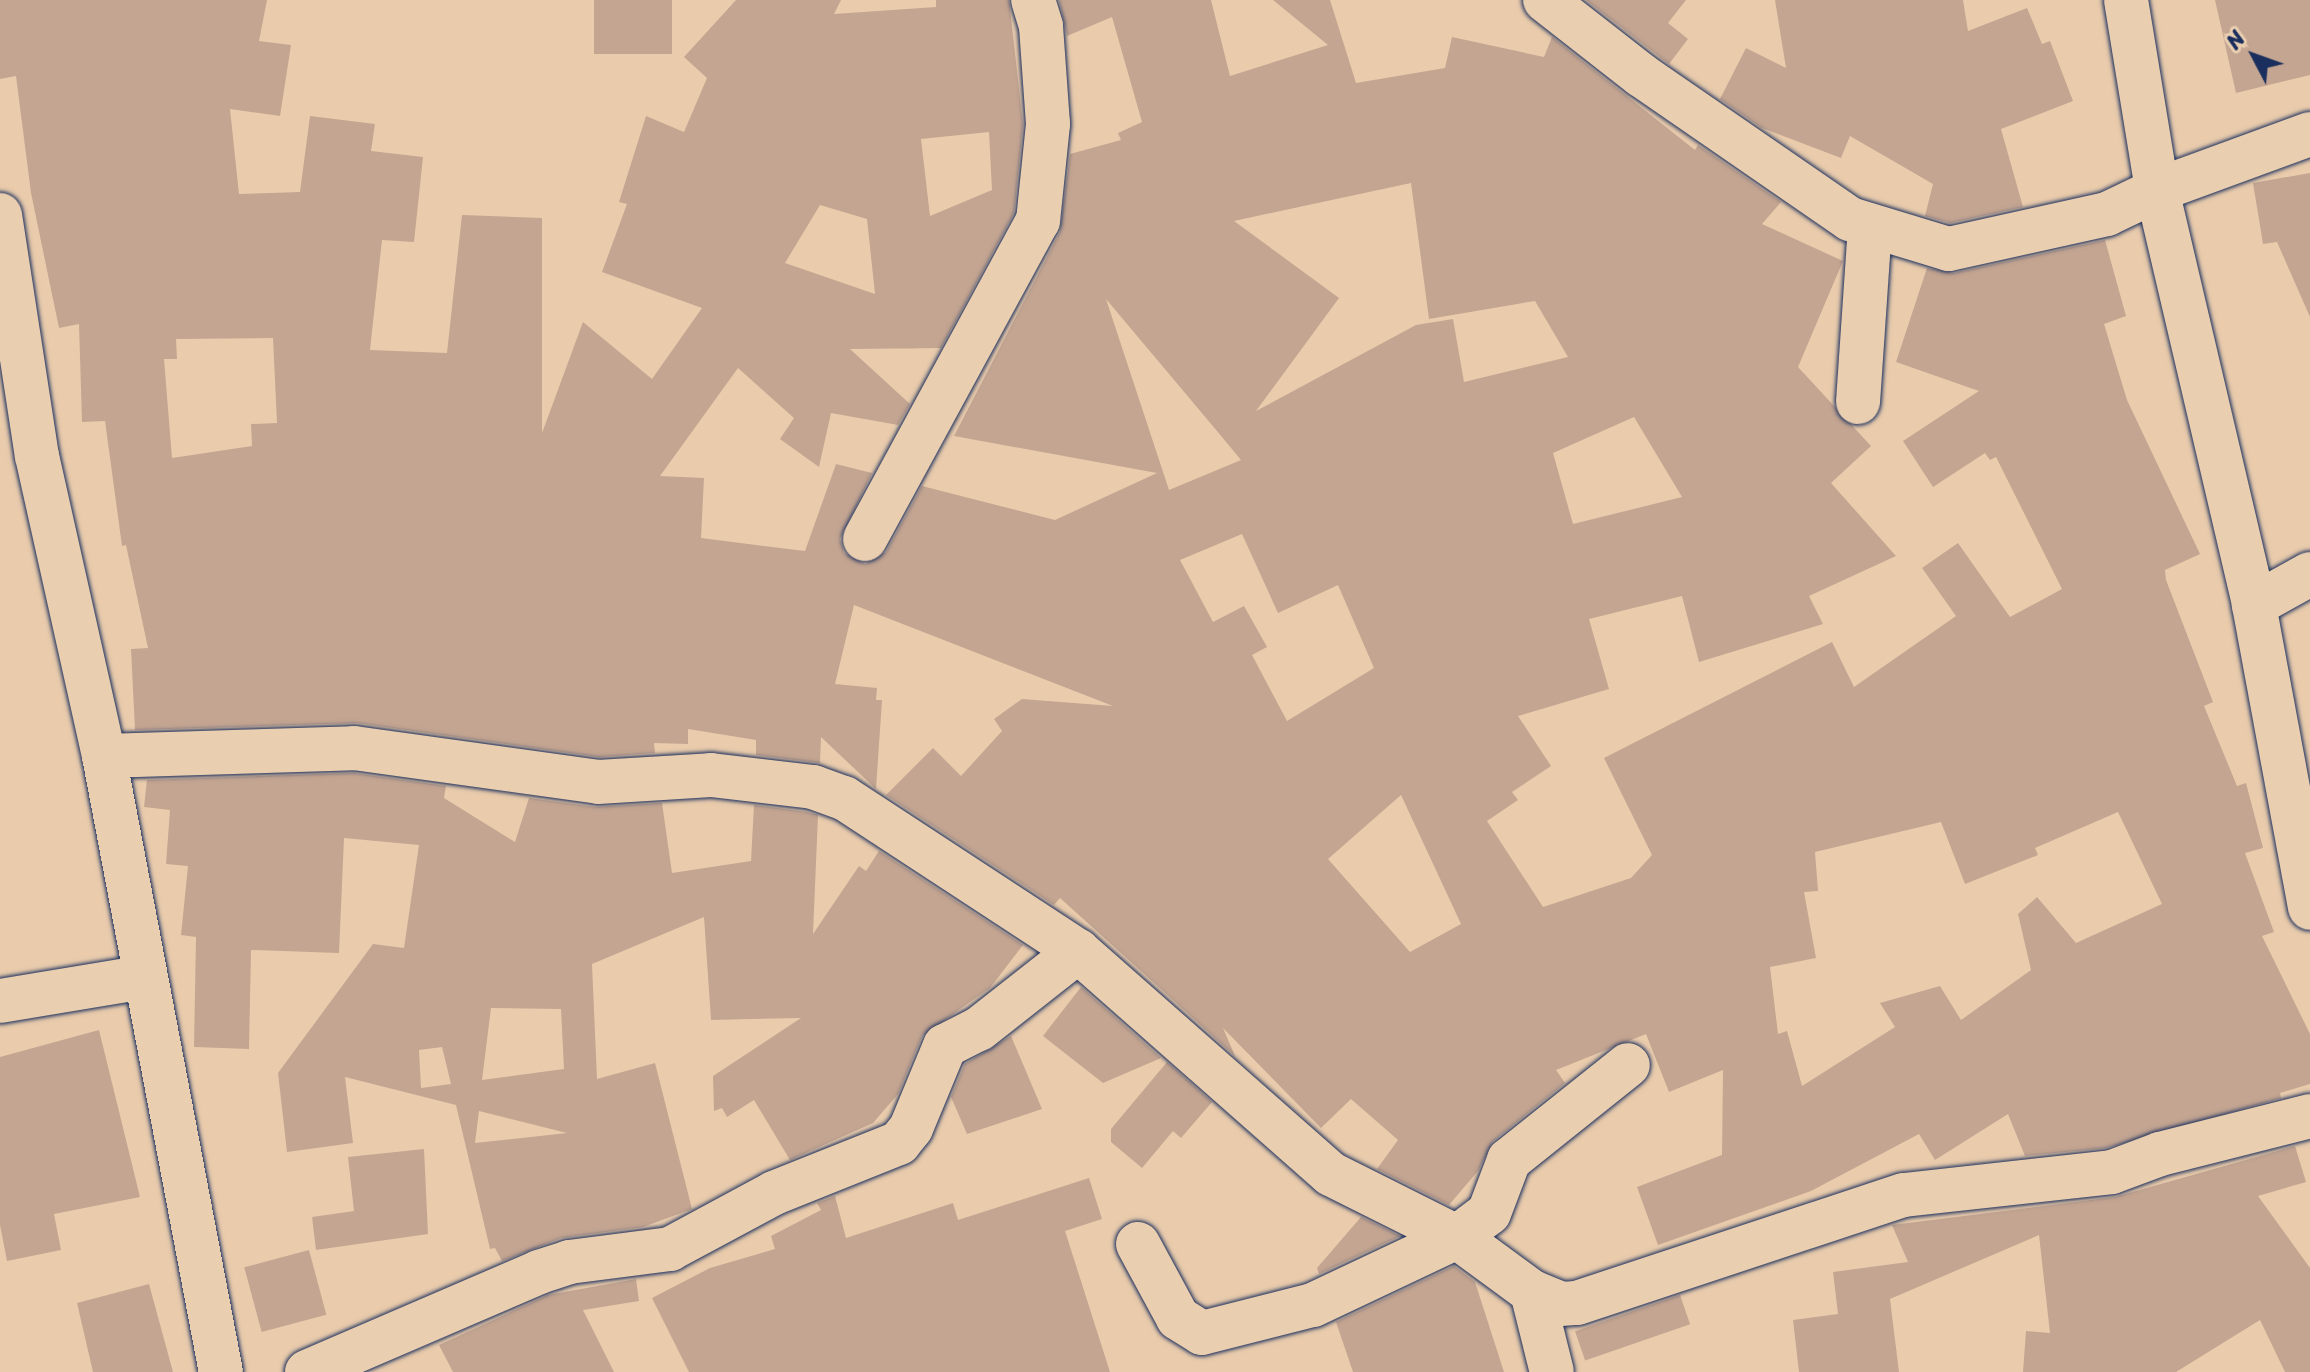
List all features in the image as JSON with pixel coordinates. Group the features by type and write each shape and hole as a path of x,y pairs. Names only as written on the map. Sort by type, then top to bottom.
{"street":[{"path":"865,539 1038,221 1048,124 1041,26 1033,0"},
{"path":"1545,0 1728,137 1850,219 1949,249 2107,214 2157,190 2310,134"},
{"path":"2126,0 2157,190 2254,605 2310,908"},
{"path":"0,215 18,460 104,756 221,1372"},
{"path":"1858,402 1870,226"},
{"path":"2254,605 2310,574"},
{"path":"104,756 354,748 598,782 711,775 813,787 868,811 1078,951 1331,1174 1457,1237 1545,1300 1577,1303 1904,1195 2112,1172 2160,1154 2310,1116"},
{"path":"307,1372 539,1272 569,1262 670,1249 774,1193 899,1143 911,1128 945,1046 979,1029 1078,951"},
{"path":"0,1001 145,977"},
{"path":"1138,1244 1178,1318 1202,1333 1313,1305 1457,1237 1489,1213 1509,1160 1628,1065"},
{"path":"1532,1292 1552,1372"}],"building":[{"path":"0,0 267,0 259,41 291,45 280,116 230,109 239,194 300,192 310,116 375,124 371,151 423,157 414,242 382,240 370,350 447,353 462,215 542,218 542,433 583,322 652,379 702,308 602,272 627,204 619,202 646,116 684,132 707,78 684,57 736,0 841,0 834,14 936,7 936,0 1009,0 1023,124 1014,213 941,348 850,349 910,404 898,425 831,413 819,467 780,439 794,418 738,368 660,476 704,478 701,538 805,551 836,464 872,473 840,539 844,553 865,564 886,552 922,486 1055,520 1157,473 954,436 1060,232 1070,154 1121,140 1118,133 1142,122 1112,17 1067,36 1059,0 1211,0 1230,76 1328,45 1273,0 1330,0 1356,83 1445,68 1452,37 1544,57 1552,37 1695,150 1698,145 1781,202 1762,224 1843,261 1798,367 1871,446 1831,483 1896,556 1809,596 1823,624 1699,662 1682,596 1589,619 1609,689 1518,716 1551,766 1512,792 1518,800 1487,821 1543,907 1631,878 1652,855 1604,758 1832,642 1854,687 1956,616 1922,568 1958,543 2010,617 2062,589 1996,457 1990,460 1985,453 1933,487 1903,441 1979,391 1896,362 1927,268 1954,273 2105,240 2126,316 2104,324 2127,400 2200,554 2165,570 2166,580 2213,702 2204,706 2237,786 2246,783 2263,848 2245,853 2274,932 2262,936 2310,1034 2310,1084 2280,1093 2281,1098 2106,1148 2025,1156 2008,1114 1935,1160 1919,1134 1811,1191 1658,1245 1637,1187 1722,1155 1723,1070 1669,1092 1646,1034 1556,1070 1565,1083 1493,1141 1478,1171 1449,1205 1377,1169 1398,1140 1351,1099 1321,1128 1223,1028 1235,1056 1060,898 1054,905 886,795 933,748 961,776 1002,731 994,719 1022,699 1113,706 854,605 835,684 877,688 876,700 882,700 876,789 821,737 820,763 756,755 756,740 688,729 688,744 654,743 655,753 599,757 357,723 135,730 131,649 148,648 126,545 122,546 105,421 82,422 79,324 59,328 31,193 16,76 0,79","holes":["989,132 992,190 930,216 921,139","1411,183 1429,319 1535,301 1568,357 1464,382 1453,319 1416,325 1256,411 1339,298 1234,221","820,205 867,219 875,294 785,263","1106,299 1217,431 1241,460 1169,490","273,338 277,423 251,424 252,446 172,458 164,359 177,359 176,339","1634,417 1682,497 1573,524 1553,453","1242,534 1278,613 1338,585 1374,668 1287,721 1252,655 1267,647 1244,606 1213,622 1180,560","1401,795 1461,924 1410,952 1328,859","2118,812 2162,904 2076,943 2037,897 2018,914 2031,970 1961,1020 1940,986 1880,1003 1895,1027 1802,1086 1787,1031 1778,1034 1770,967 1816,958 1804,892 1818,891 1815,852 1941,822 1965,884 2038,855 2035,848"]},
{"path":"594,0 672,0 672,54 594,54"},
{"path":"1586,0 1686,0 1668,23 1688,39 1669,64"},
{"path":"1775,0 1963,0 1968,31 2027,8 2042,44 2050,41 2073,101 2001,129 2023,207 1950,223 1925,216 1933,184 1850,136 1841,158 1762,128 1720,99 1746,48 1786,68"},
{"path":"2215,0 2310,0 2310,75 2236,93"},
{"path":"2310,173 2310,317 2277,242 2263,244 2253,183"},
{"path":"353,773 446,786 444,798 515,842 529,798 595,807 662,803 672,873 751,861 754,805 807,812 818,815 813,934 859,866 866,871 879,851 1023,945 990,988 922,1036 898,1094 873,1123 790,1160 754,1100 727,1117 722,1108 714,1111 713,1076 801,1018 711,1020 704,917 592,964 597,1079 655,1063 692,1209 643,1227 561,1238 502,1261 495,1248 490,1249 456,1105 345,1077 353,1143 287,1152 278,1073 373,944 404,948 419,845 344,838 339,953 251,950 249,1049 194,1047 196,937 181,935 188,866 166,864 170,810 144,807 147,780","holes":["491,1008 561,1009 564,1069 482,1080","442,1047 451,1084 421,1088 419,1050","479,1111 567,1133 475,1143"]},
{"path":"1081,987 1161,1058 1103,1083 1043,1036"},
{"path":"99,1030 140,1197 54,1214 61,1250 7,1261 0,1225 0,1057"},
{"path":"1011,1036 1042,1109 967,1134 951,1097 965,1064"},
{"path":"1167,1062 1212,1102 1181,1138 1173,1131 1142,1168 1111,1142 1111,1129"},
{"path":"2295,1146 2306,1182 2258,1196 2310,1268 2310,1372 2285,1372 2260,1320 2176,1372 2023,1372 2026,1331 2050,1333 2039,1235 1890,1299 1899,1372 1799,1372 1793,1320 1838,1314 1833,1272 1908,1262 1892,1225 2115,1197"},
{"path":"424,1149 428,1234 316,1250 312,1217 354,1211 348,1157"},
{"path":"1089,1178 1102,1219 1065,1231 1110,1372 689,1372 652,1298 710,1268 775,1249 771,1236 821,1210 817,1203 835,1196 846,1238 953,1203 958,1220"},
{"path":"1361,1217 1400,1236 1319,1274 1317,1268"},
{"path":"309,1250 326,1315 262,1332 244,1267"},
{"path":"1454,1266 1475,1282 1504,1372 1353,1372 1336,1322"},
{"path":"636,1279 639,1301 583,1310 614,1372 453,1372 439,1345 548,1295"},
{"path":"149,1284 173,1372 93,1372 77,1303"},
{"path":"1680,1295 1690,1324 1585,1360 1575,1331"}]}
